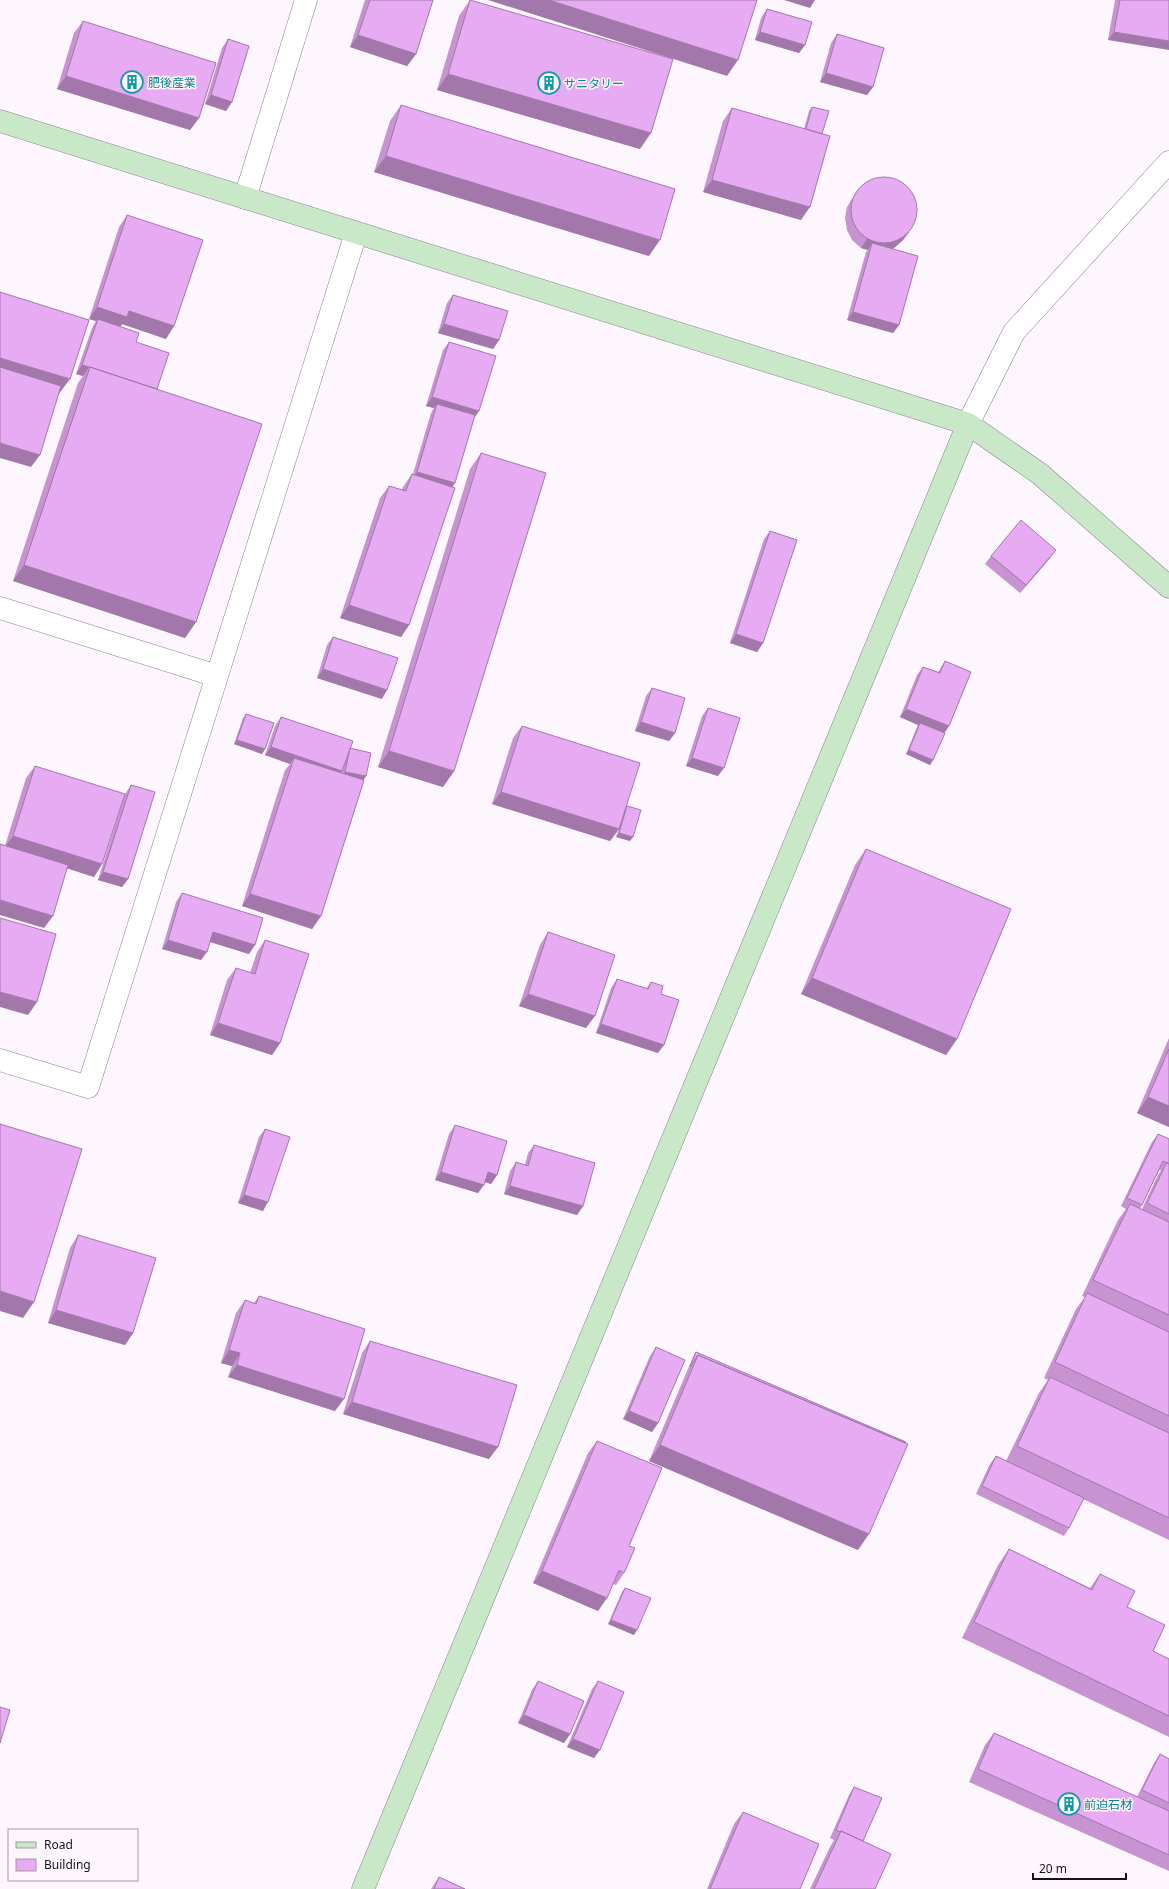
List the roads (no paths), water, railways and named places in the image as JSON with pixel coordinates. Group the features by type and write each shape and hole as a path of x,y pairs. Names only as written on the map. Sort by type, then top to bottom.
{"street":[{"path":"245,198 306,0"},
{"path":"0,121 968,424 1040,474 1169,587"},
{"path":"363,1889 968,424 1014,332 1169,162"},
{"path":"0,1060 88,1087 356,233"},
{"path":"0,608 217,676"}],"place":[{"name":"肥後産業","path":"132,82"},
{"name":"サニタリー","path":"549,83"},
{"name":"前迫石材","path":"1069,1804"}]}
